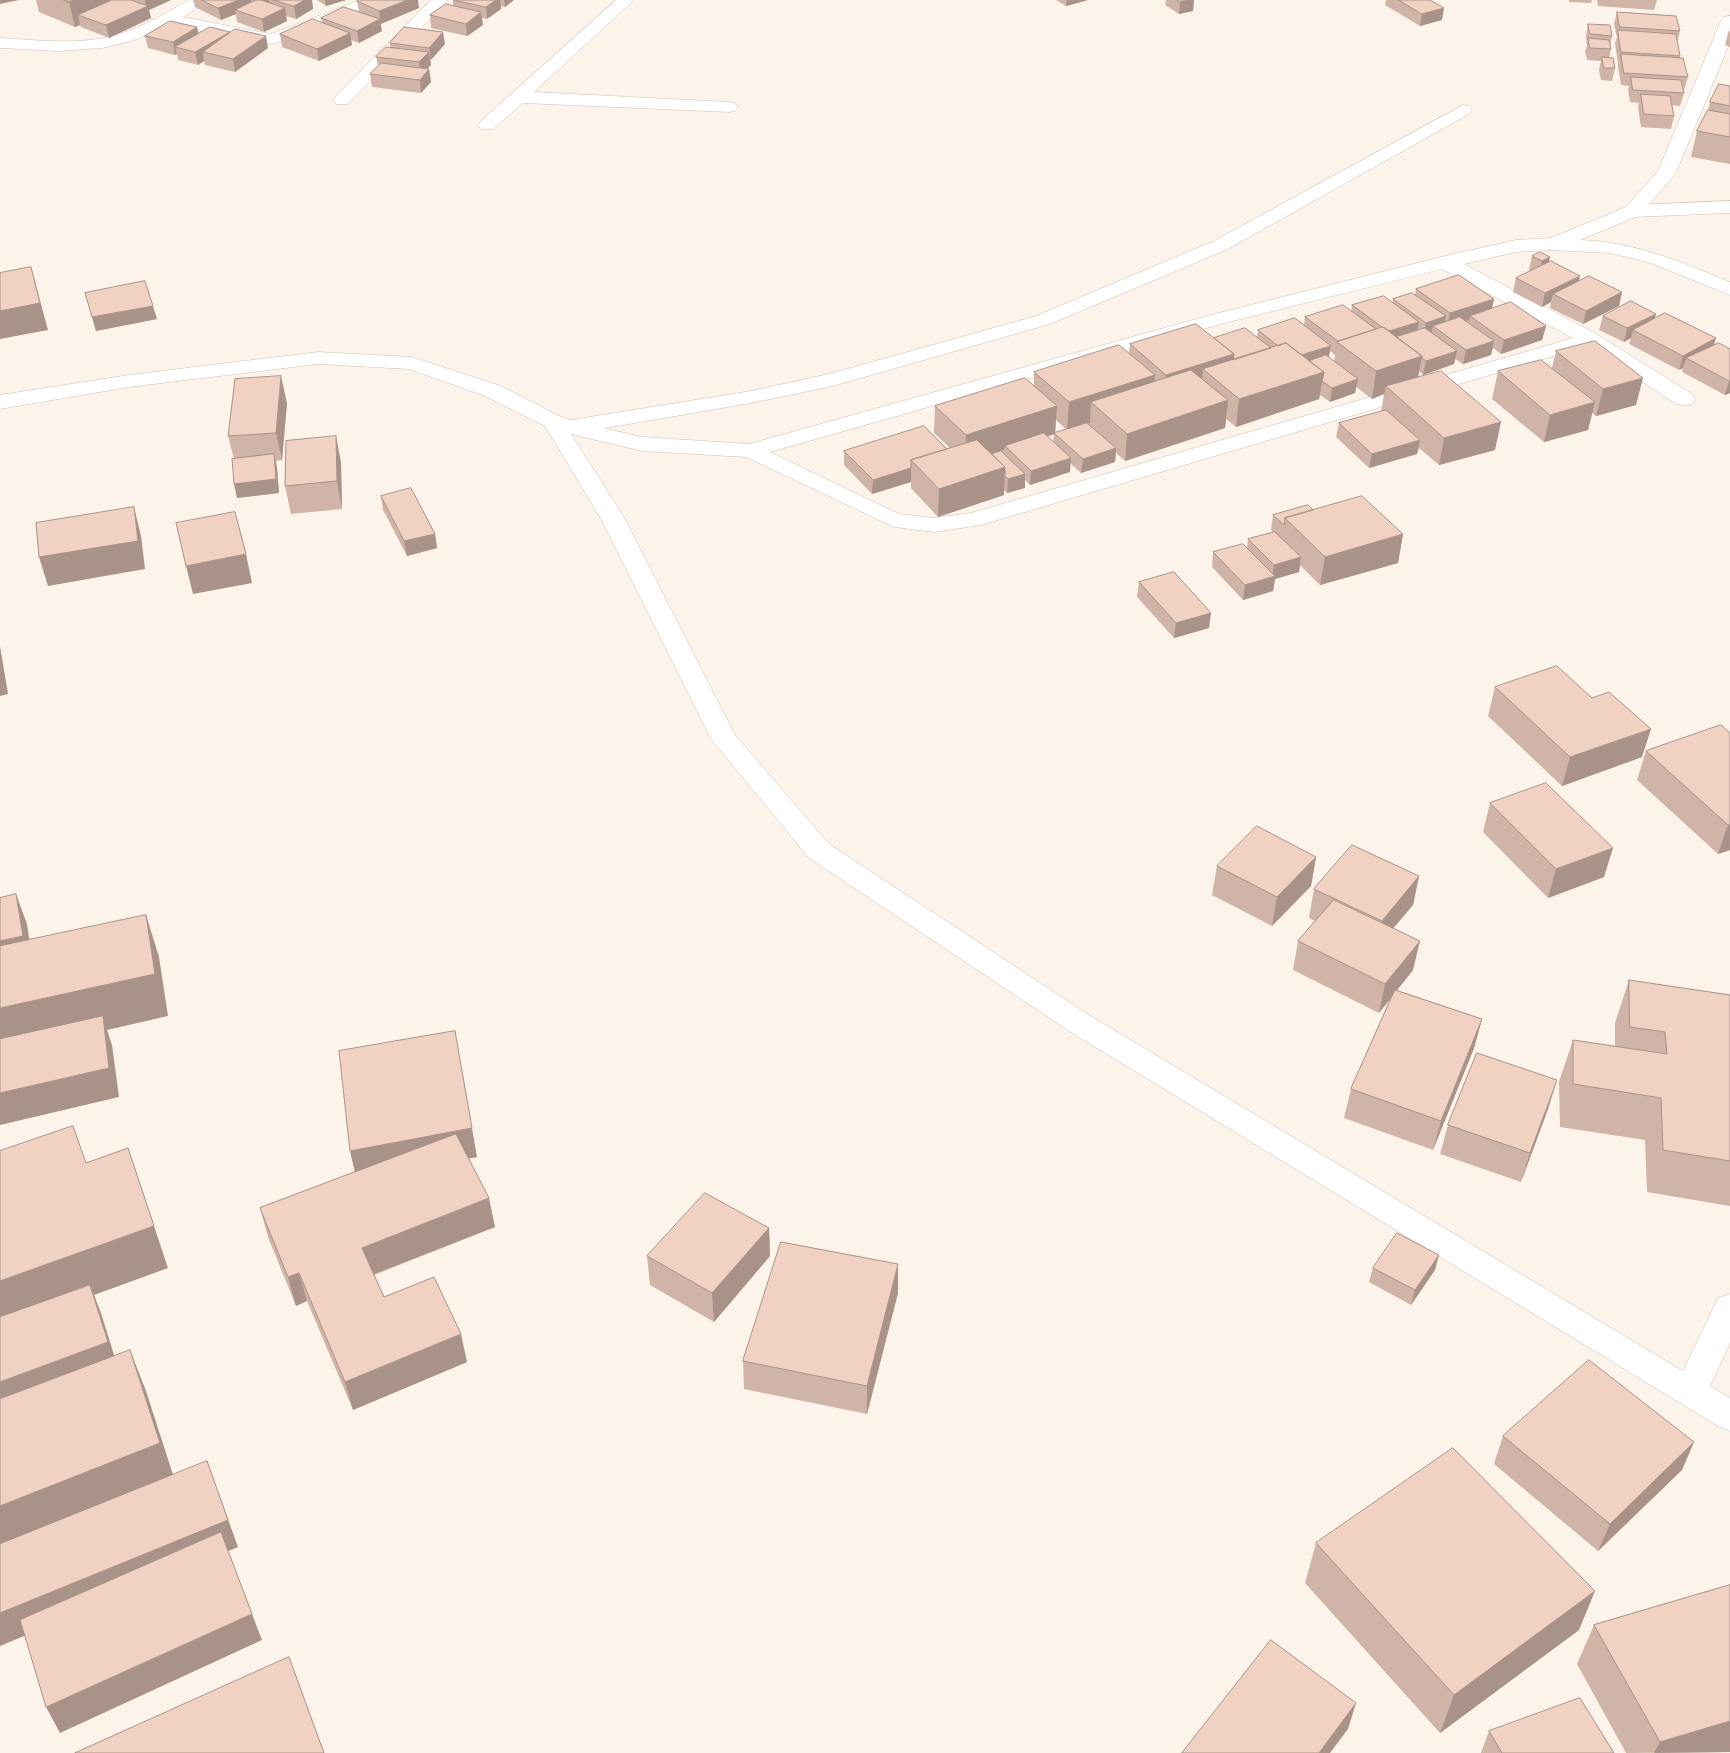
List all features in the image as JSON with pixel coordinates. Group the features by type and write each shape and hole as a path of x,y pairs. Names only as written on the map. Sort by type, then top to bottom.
{"street":[{"path":"0,43 95,44 116,41 166,19 200,0"},
{"path":"166,19 272,38 375,0"},
{"path":"342,100 440,0"},
{"path":"487,125 626,0"},
{"path":"1633,211 1667,173 1730,20"},
{"path":"519,97 729,107"},
{"path":"562,424 751,397 833,380 1043,320 1220,245 1463,110"},
{"path":"1551,244 1633,211 1730,207"},
{"path":"0,402 129,381 318,358 412,363 493,391 562,424 642,444 750,451 910,404 1214,320 1516,246 1551,244 1610,247 1658,259 1730,289"},
{"path":"1445,262 1591,339 1684,399"},
{"path":"750,451 894,520 934,525 973,520 1591,339"},
{"path":"562,424 613,519 724,739 819,851 1079,1023 1730,1416"},
{"path":"1690,1392 1730,1308"}],"building":[{"path":"112,0 131,0 148,6 106,25 78,15"},
{"path":"202,0 239,0 218,8"},
{"path":"256,0 285,8 262,19 235,10"},
{"path":"273,0 305,0 294,6"},
{"path":"408,0 379,11 357,1"},
{"path":"454,0 496,0 486,7"},
{"path":"1399,0 1430,0 1444,8 1422,14"},
{"path":"446,4 481,12 466,24 430,15"},
{"path":"344,7 380,19 357,31 321,18"},
{"path":"1617,12 1676,16 1680,31 1620,27"},
{"path":"313,19 350,33 317,49 280,34"},
{"path":"170,21 197,27 173,42 145,36"},
{"path":"1588,24 1610,25 1612,36 1590,34"},
{"path":"210,27 230,32 195,52 175,47"},
{"path":"404,27 443,32 429,48 390,43"},
{"path":"235,29 266,36 233,59 203,52"},
{"path":"1618,30 1676,34 1680,56 1621,52"},
{"path":"1588,38 1609,40 1611,49 1590,48"},
{"path":"386,47 429,52 419,62 376,57"},
{"path":"1621,54 1683,58 1688,77 1624,73"},
{"path":"1602,57 1613,58 1615,68 1604,68"},
{"path":"381,63 429,69 420,80 370,74"},
{"path":"1631,77 1681,80 1684,93 1633,90"},
{"path":"1719,84 1730,86 1730,106 1710,102"},
{"path":"1641,94 1670,96 1674,116 1644,114"},
{"path":"1708,110 1730,114 1730,137 1697,131"},
{"path":"1540,252 1550,257 1542,261 1532,256"},
{"path":"1551,261 1580,276 1545,293 1516,278"},
{"path":"31,267 40,303 0,311 0,273"},
{"path":"1459,275 1494,299 1450,313 1416,289"},
{"path":"1589,276 1622,292 1586,311 1553,294"},
{"path":"145,281 153,306 92,317 85,293"},
{"path":"1412,293 1446,316 1426,323 1393,299"},
{"path":"1384,296 1419,322 1389,331 1352,305"},
{"path":"1631,301 1656,314 1627,328 1603,316"},
{"path":"1511,302 1546,326 1504,340 1470,316"},
{"path":"1343,305 1376,329 1338,341 1305,317"},
{"path":"1665,313 1716,338 1683,356 1633,330"},
{"path":"1460,317 1494,341 1466,350 1433,326"},
{"path":"1295,318 1331,346 1301,355 1286,343 1278,346 1258,330"},
{"path":"1196,324 1234,354 1166,375 1130,344"},
{"path":"1383,327 1422,356 1376,371 1337,342"},
{"path":"1245,328 1271,348 1233,360 1234,354 1214,338"},
{"path":"1425,328 1457,351 1426,361 1396,337"},
{"path":"1595,341 1643,378 1603,389 1556,351"},
{"path":"1286,343 1324,372 1239,399 1203,369"},
{"path":"1719,343 1730,349 1730,381 1686,358"},
{"path":"1119,345 1155,375 1069,402 1034,372"},
{"path":"1326,355 1358,379 1332,388 1322,381 1324,372 1309,361"},
{"path":"1541,360 1595,402 1550,415 1498,371"},
{"path":"1191,370 1228,400 1127,434 1091,402"},
{"path":"1441,371 1501,422 1444,438 1386,386"},
{"path":"281,376 276,433 228,436 235,379"},
{"path":"1025,378 1057,406 966,435 935,406"},
{"path":"1386,410 1420,440 1372,454 1339,423"},
{"path":"1087,423 1116,448 1083,459 1054,433"},
{"path":"924,426 947,449 911,460 911,468 873,480 844,451"},
{"path":"1044,433 1071,458 1031,471 1005,446"},
{"path":"336,436 337,481 285,486 286,441"},
{"path":"977,440 1005,467 939,489 911,460"},
{"path":"1001,451 1025,474 1008,479 1005,476 1005,467 992,454"},
{"path":"274,454 276,479 234,484 232,459"},
{"path":"411,488 435,534 404,541 381,496"},
{"path":"1362,496 1403,534 1325,557 1285,518"},
{"path":"1308,505 1313,510 1285,518 1284,525 1273,515"},
{"path":"134,507 138,541 39,557 36,523"},
{"path":"235,512 246,554 186,566 176,523"},
{"path":"1275,532 1301,557 1274,565 1248,539"},
{"path":"1243,544 1275,576 1245,585 1213,552"},
{"path":"1174,572 1211,613 1176,623 1139,582"},
{"path":"1557,666 1592,698 1609,692 1651,729 1570,757 1495,687"},
{"path":"1721,725 1730,733 1730,825 1646,751"},
{"path":"1546,783 1613,848 1556,869 1490,803"},
{"path":"1257,826 1316,857 1277,897 1217,866"},
{"path":"1352,845 1419,876 1382,921 1314,889"},
{"path":"16,894 23,936 0,941 0,898"},
{"path":"1334,900 1420,941 1385,984 1298,941"},
{"path":"146,915 155,974 0,1008 0,946"},
{"path":"1629,980 1730,995 1730,1161 1663,1150 1661,1098 1573,1084 1573,1040 1667,1054 1665,1032 1630,1027"},
{"path":"1395,990 1482,1019 1441,1121 1351,1089"},
{"path":"103,1016 109,1068 0,1093 0,1039"},
{"path":"455,1031 472,1128 350,1151 339,1051"},
{"path":"1477,1053 1557,1080 1530,1153 1448,1125"},
{"path":"73,1126 86,1163 128,1148 154,1226 0,1281 0,1151"},
{"path":"456,1134 489,1198 362,1248 384,1297 434,1277 461,1334 345,1382 299,1273 288,1277 260,1208"},
{"path":"705,1193 769,1228 712,1293 647,1256"},
{"path":"1397,1233 1439,1255 1415,1290 1373,1268"},
{"path":"781,1242 898,1264 867,1386 743,1361"},
{"path":"90,1285 108,1342 0,1382 0,1317"},
{"path":"130,1350 160,1443 0,1506 0,1399"},
{"path":"1589,1360 1694,1442 1610,1524 1503,1436"},
{"path":"1453,1448 1595,1591 1454,1695 1316,1543"},
{"path":"207,1461 228,1520 0,1613 0,1544"},
{"path":"221,1532 252,1614 46,1707 20,1620"},
{"path":"1730,1585 1730,1721 1660,1742 1594,1625"},
{"path":"1271,1640 1356,1703 1319,1753 1182,1753"},
{"path":"289,1657 324,1753 75,1753"},
{"path":"1580,1698 1614,1753 1502,1753 1489,1731"}]}
